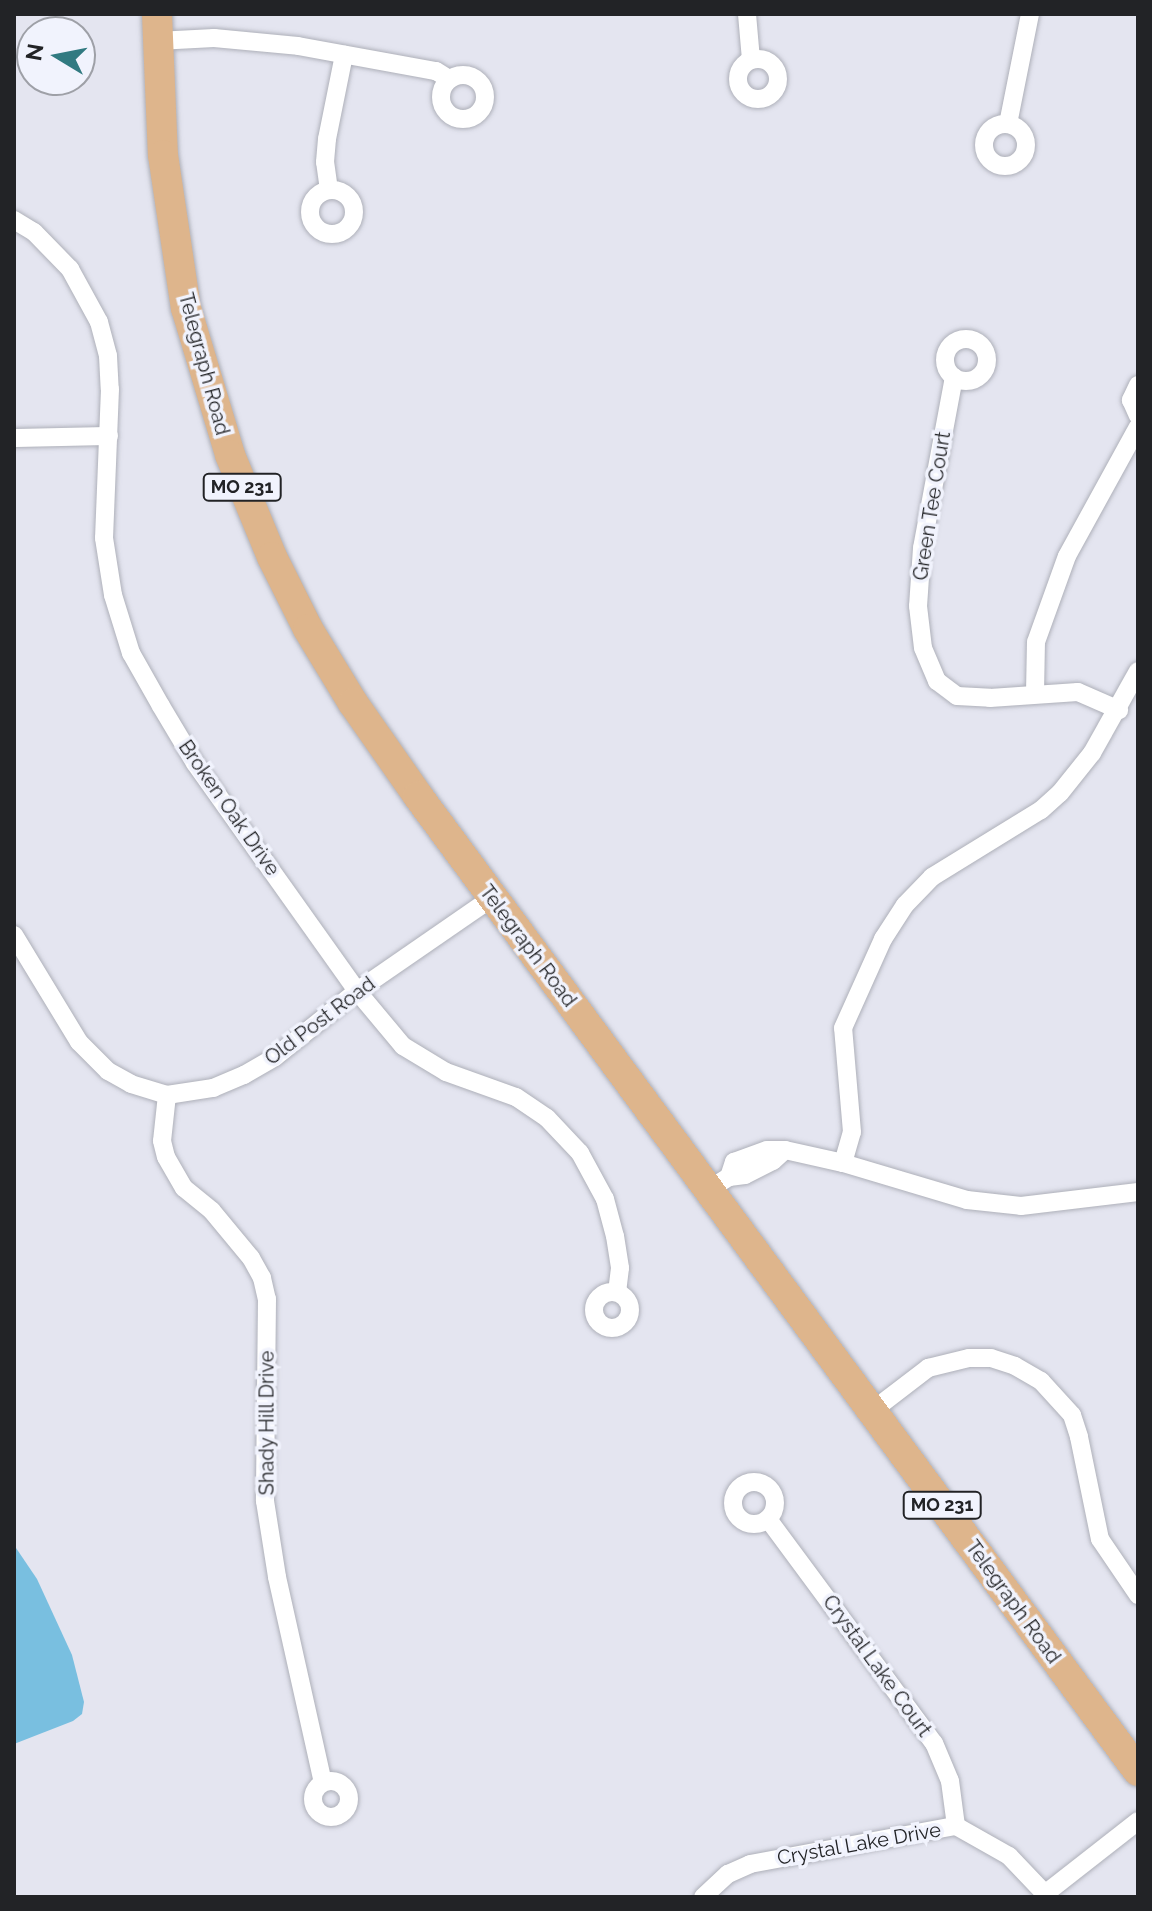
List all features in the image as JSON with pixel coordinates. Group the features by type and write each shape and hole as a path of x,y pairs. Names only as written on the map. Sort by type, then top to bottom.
{"main road":[{"name":"Telegraph Road","path":"157,28 163,155 178,265 203,370 246,497 284,582 330,666 380,743 492,898 719,1183 872,1411 1138,1771"}],"street":[{"path":"747,14 751,60"},
{"path":"1008,124 1030,14"},
{"path":"157,28 436,71 449,79"},
{"path":"329,190 325,162 327,139 344,55"},
{"name":"Broken Oak Drive","path":"14,220 34,232 70,269 99,322 108,356 109,436 104,538 113,595 131,653 195,763 357,991 397,1040 417,1057 446,1072 516,1097 565,1134 593,1174 605,1199 620,1268 617,1292"},
{"name":"Green Tee Court","path":"954,377 922,548 918,606 923,648 937,681 957,696 990,698 1078,692 1119,710"},
{"path":"1138,385 1131,400 1138,416"},
{"path":"1035,693 1036,642 1067,556 1138,427"},
{"path":"14,438 109,436"},
{"path":"843,1163 852,1132 843,1028 883,939 905,905 932,877 1041,810 1060,793 1092,753 1119,710 1138,671"},
{"name":"Old Post Road","path":"17,947 79,1042 108,1071 131,1084 167,1095 213,1088 275,1057 357,991 492,898"},
{"name":"Shady Hill Drive","path":"167,1095 162,1141 166,1157 184,1188 212,1211 251,1258 264,1289 268,1366 265,1501 277,1577 323,1782"},
{"path":"719,1183 745,1175 785,1150 843,1163 967,1200 1021,1206 1138,1192"},
{"path":"872,1411 928,1368 969,1358 991,1358 1015,1366 1041,1381 1072,1415 1100,1539 1138,1595"},
{"name":"Crystal Lake Court","path":"768,1519 934,1743 950,1781 956,1826"},
{"path":"1047,1895 1138,1821"},
{"name":"Crystal Lake Drive","path":"703,1897 728,1874 750,1864 956,1826 1009,1856 1047,1895"}],"water":[{"path":"14,1545 37,1579 72,1655 84,1702 82,1714 73,1721 14,1744"}]}
